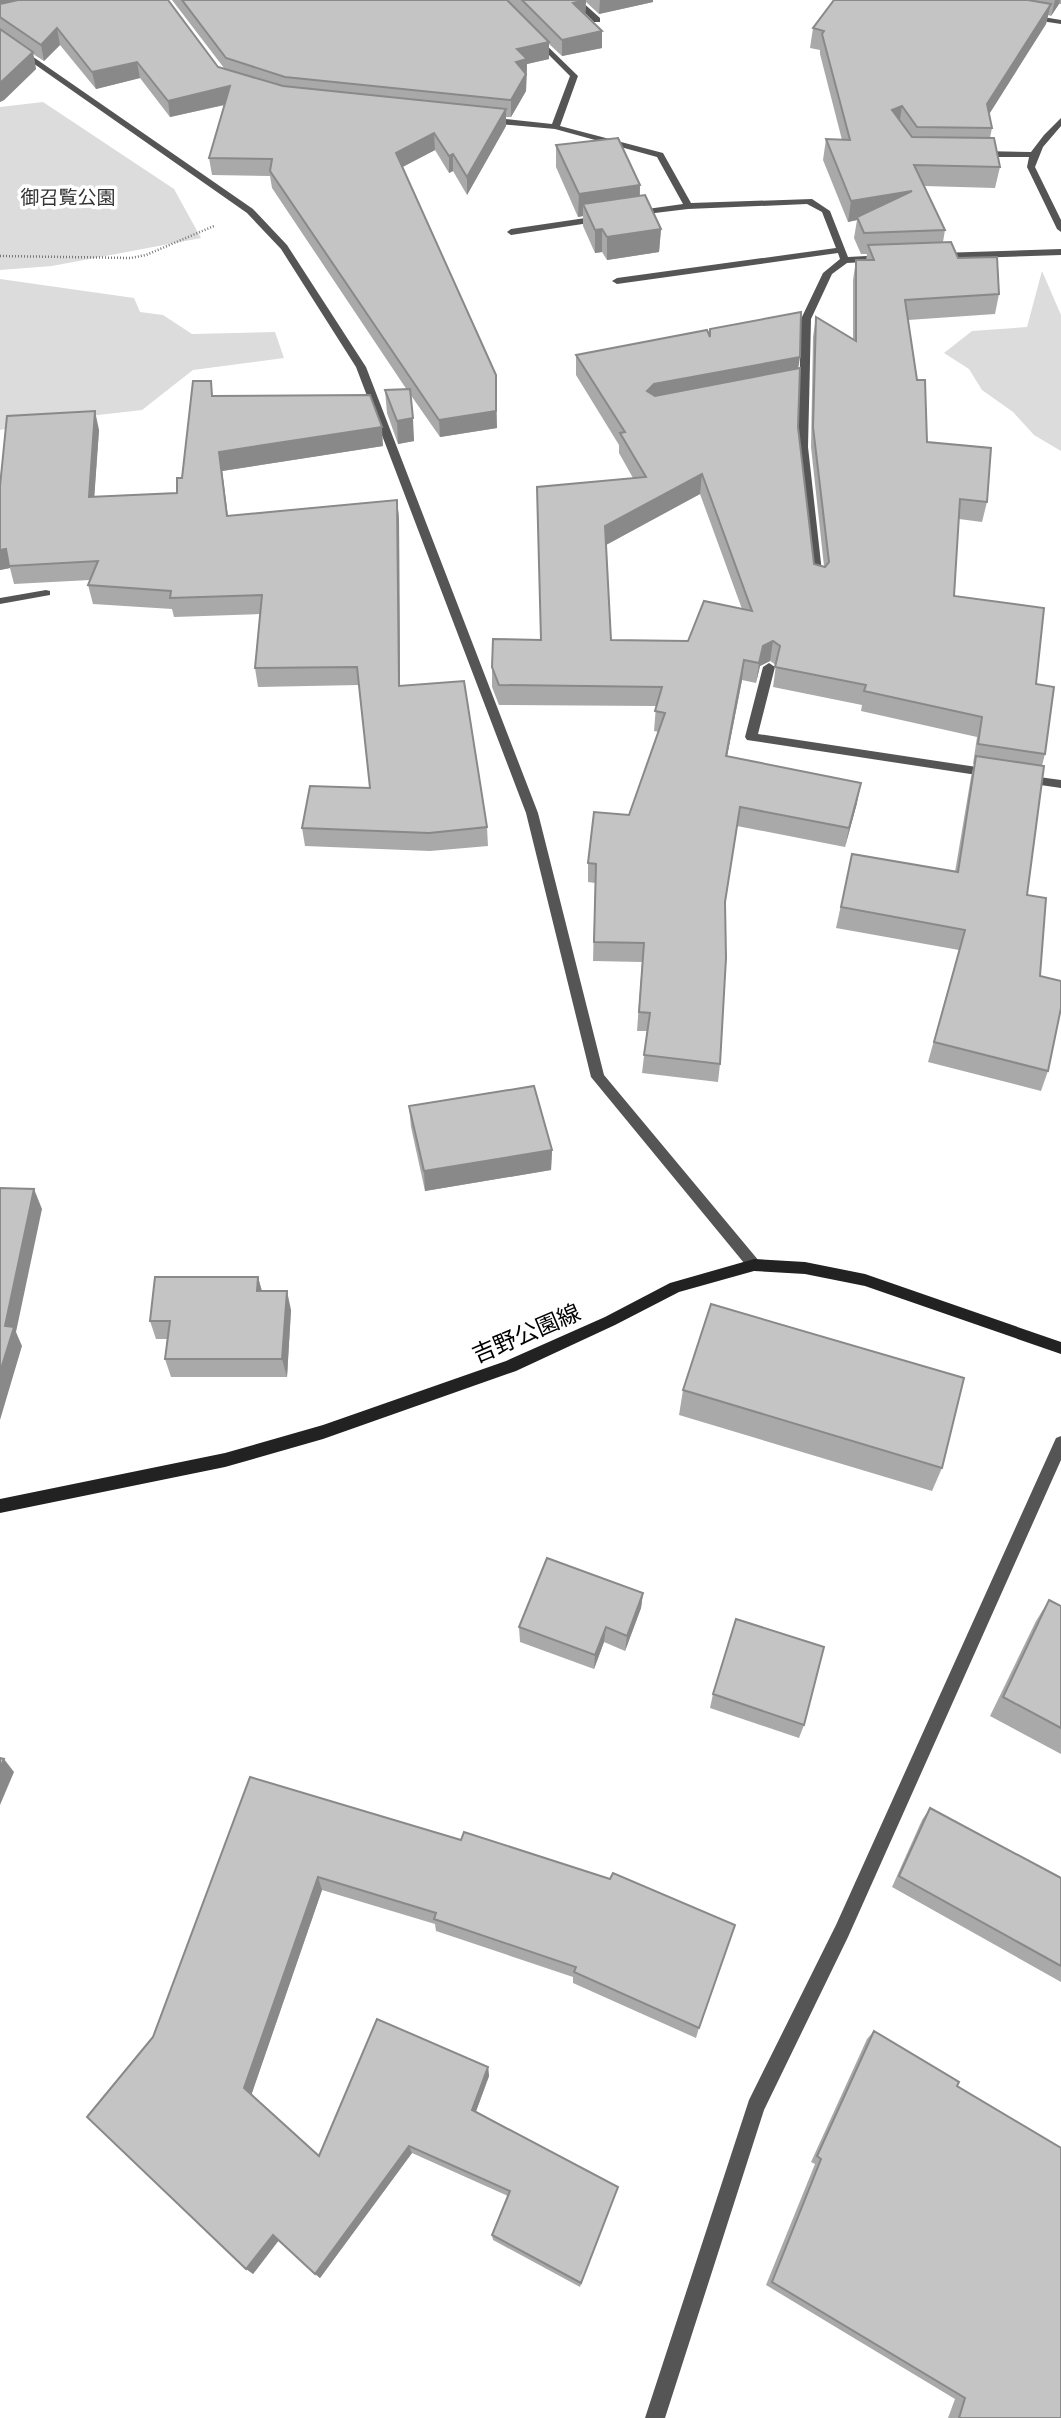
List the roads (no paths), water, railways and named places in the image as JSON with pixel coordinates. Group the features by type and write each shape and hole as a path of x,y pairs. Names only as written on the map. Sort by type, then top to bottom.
{"main road":[{"name":"吉野公園線","path":"0,1506 225,1460 323,1432 511,1366 610,1321 675,1287 754,1265 805,1268 865,1280 1061,1348"}],"street":[{"path":"576,0 597,20"},
{"path":"1023,15 1061,22"},
{"path":"527,28 575,76 555,127"},
{"path":"0,36 250,211 284,247 366,378 533,813 598,1077 754,1265"},
{"path":"476,118 555,127 660,155 688,206"},
{"path":"1061,121 1032,155 1031,167 1061,229"},
{"path":"964,154 1032,155"},
{"path":"620,216 688,206 809,201 826,211 843,255"},
{"path":"510,232 606,218"},
{"path":"926,257 1061,252"},
{"path":"818,582 803,447 806,319 828,273 843,255"},
{"path":"617,281 843,255 899,258"},
{"path":"792,383 804,381"},
{"path":"0,601 46,593"},
{"path":"769,667 751,737 1061,784"},
{"path":"655,2418 756,2107 842,1931 1061,1443"}],"park label":[{"name":"御召覧公園","path":"68,197"}]}
